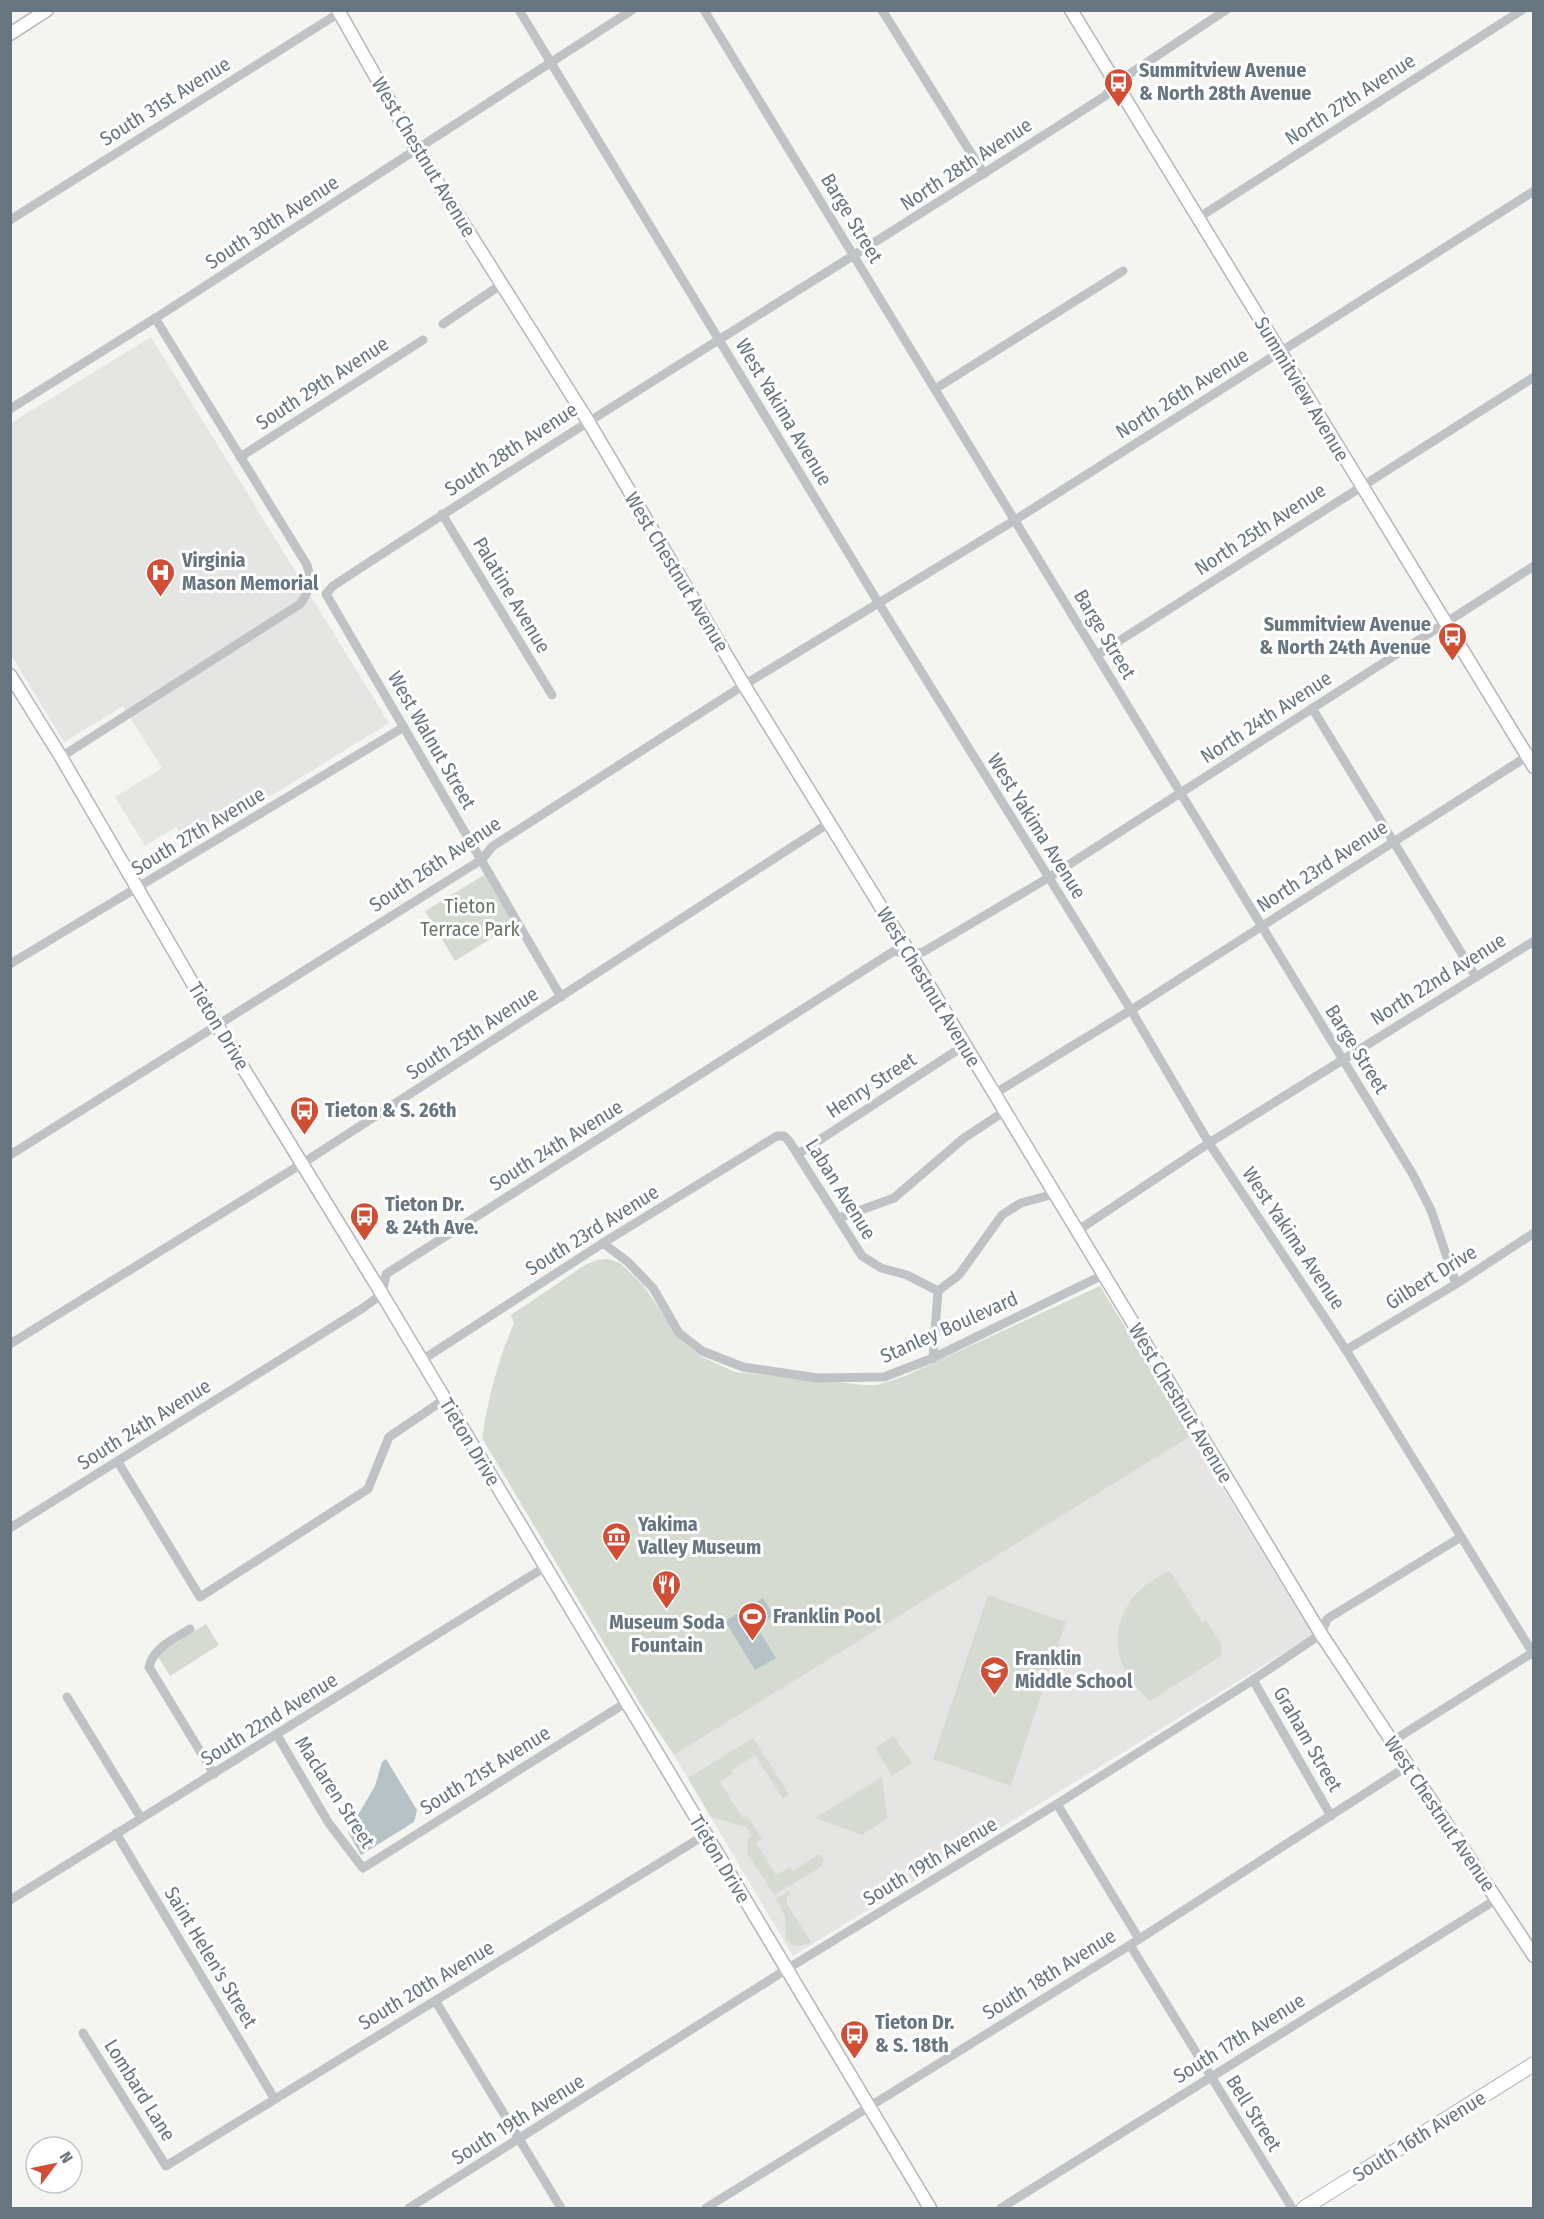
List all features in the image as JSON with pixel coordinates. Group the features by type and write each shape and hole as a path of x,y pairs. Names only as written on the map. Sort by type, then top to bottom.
{"main road":[{"path":"10,34 47,10"},
{"name":"Summitview Avenue","path":"1071,10 1445,623 1531,759"},
{"name":"West Chestnut Avenue","path":"339,11 417,150 588,421 744,685 910,954 1321,1634 1533,1956"},
{"name":"Tieton Drive","path":"10,675 61,757 218,1027 446,1399 930,2208"},
{"name":"South 16th Avenue","path":"1304,2208 1533,2064"}],"street":[{"name":"West Yakima Avenue","path":"519,10 878,602 1131,1010 1209,1143 1346,1350 1533,1654"},
{"name":"South 30th Avenue","path":"10,409 552,64 632,10"},
{"name":"Barge Street","path":"704,10 1412,1173 1431,1210 1456,1284"},
{"path":"882,10 984,174"},
{"name":"North 28th Avenue","path":"718,339 854,256 1105,96 1116,83 1226,10"},
{"name":"North 27th Avenue","path":"1198,218 1522,10"},
{"name":"South 31st Avenue","path":"10,220 339,11"},
{"name":"North 26th Avenue","path":"878,602 1015,520 1533,191"},
{"path":"935,389 1123,272"},
{"path":"443,324 502,284"},
{"path":"61,757 300,604 310,588 311,576 307,565 155,318"},
{"name":"South 28th Avenue","path":"326,594 333,586 442,514 718,339"},
{"name":"South 29th Avenue","path":"240,457 423,340"},
{"name":"North 25th Avenue","path":"1097,656 1533,377"},
{"name":"Palatine Avenue","path":"442,514 552,695"},
{"name":"North 24th Avenue","path":"1048,878 1533,567"},
{"name":"West Walnut Street","path":"326,594 561,997"},
{"name":"South 26th Avenue","path":"10,1155 218,1027 481,860 493,846 878,602"},
{"path":"1312,708 1476,977"},
{"name":"South 27th Avenue","path":"10,964 404,727"},
{"name":"North 23rd Avenue","path":"1131,1010 1393,843 1531,759"},
{"name":"South 25th Avenue","path":"10,1344 303,1163 829,823"},
{"name":"South 24th Avenue","path":"10,1528 363,1308 382,1294 386,1274 894,951 910,954 923,952 1048,878"},
{"name":"North 22nd Avenue","path":"1209,1143 1533,941"},
{"path":"994,1094 1131,1010"},
{"name":"Henry Street","path":"798,1154 965,1045"},
{"path":"839,1218 894,1198 964,1138 1005,1111"},
{"name":"South 23rd Avenue","path":"422,1360 603,1243 777,1136 784,1136"},
{"name":"Laban Avenue","path":"784,1136 798,1154 862,1256 881,1268 907,1275 938,1291"},
{"path":"1077,1231 1209,1143"},
{"path":"933,1358 938,1291 959,1275 1002,1215 1021,1203 1054,1194"},
{"name":"Gilbert Drive","path":"1346,1350 1456,1284 1533,1233"},
{"name":"Stanley Boulevard","path":"603,1243 628,1262 653,1288 679,1333 702,1351 743,1367 818,1378 884,1377 933,1358 1103,1275"},
{"path":"118,1462 200,1597 368,1489 388,1437 446,1399"},
{"name":"South 19th Avenue","path":"409,2208 787,1969 1057,1804 1253,1680 1321,1634 1327,1619 1461,1537"},
{"name":"South 22nd Avenue","path":"10,1900 545,1567"},
{"path":"190,1629 157,1651 149,1667 214,1774"},
{"path":"1391,1742 1533,1654"},
{"name":"Graham Street","path":"1253,1680 1331,1816"},
{"path":"67,1697 141,1818"},
{"name":"South 21st Avenue","path":"363,1868 627,1702"},
{"name":"Maclaren Street","path":"277,1735 328,1822 363,1868"},
{"name":"South 18th Avenue","path":"706,2208 1130,1945 1409,1765"},
{"path":"1057,1804 1139,1939"},
{"name":"Saint Helen's Street","path":"116,1833 274,2098"},
{"name":"South 20th Avenue","path":"166,2166 705,1835"},
{"name":"South 17th Avenue","path":"1001,2208 1497,1899"},
{"name":"Bell Street","path":"1130,1945 1292,2208"},
{"path":"436,2001 561,2208"},
{"name":"Lombard Lane","path":"83,2034 166,2166"}],"shaded area":[{"name":"Virginia Mason Memorial","path":"151,337 389,723 188,847 176,827 145,846 115,797 162,768 123,706 64,742 11,655 11,423"},
{"name":"Franklin Middle School","path":"1191,1436 1313,1635 793,1956 674,1755"},
{"name":"Franklin Pool","path":"763,1598 774,1616 757,1627 776,1658 755,1670 725,1621"},
{"path":"386,1759 417,1810 414,1822 361,1855 348,1832 375,1786 382,1762"}],"green space":[{"name":"Tieton Terrace Park","path":"484,875 514,924 455,961 425,911"},
{"path":"608,1259 620,1263 643,1285 681,1341 702,1357 735,1372 865,1385 877,1385 905,1376 1100,1286 1191,1436 674,1755 645,1712 482,1438 494,1379 514,1323 511,1315 585,1265 597,1260"},
{"path":"1170,1571 1202,1622 1206,1620 1222,1646 1221,1656 1150,1701 1126,1673 1120,1657 1119,1626 1132,1599 1155,1578"},
{"path":"988,1595 1066,1622 1011,1786 933,1759"},
{"path":"206,1624 219,1645 170,1676 157,1655"},
{"path":"894,1736 912,1763 892,1776 875,1748"},
{"path":"753,1738 789,1794 783,1799 755,1755 732,1770 733,1773 720,1782 743,1818 747,1815 762,1839 756,1843 776,1875 790,1867 793,1871 819,1854 824,1859 821,1867 774,1895 747,1853 748,1839 752,1835 746,1827 711,1817 688,1778"},
{"path":"882,1777 886,1819 862,1835 815,1818"},
{"path":"790,1891 787,1904 811,1942 804,1945 795,1945 786,1939 785,1917 776,1899"}],"place":[{"name":"Summitview Avenue & North 28th Avenue","path":"1118,108"},
{"name":"Virginia Mason Memorial","path":"161,598"},
{"name":"Summitview Avenue & North 24th Avenue","path":"1452,662"},
{"name":"Tieton & S. 26th","path":"304,1136"},
{"name":"Tieton Dr. & 24th Ave.","path":"364,1242"},
{"name":"Yakima Valley Museum","path":"617,1562"},
{"name":"Museum Soda Fountain","path":"667,1610"},
{"name":"Franklin Pool","path":"752,1642"},
{"name":"Franklin Middle School","path":"994,1696"},
{"name":"Tieton Dr. & S. 18th","path":"854,2060"}]}
